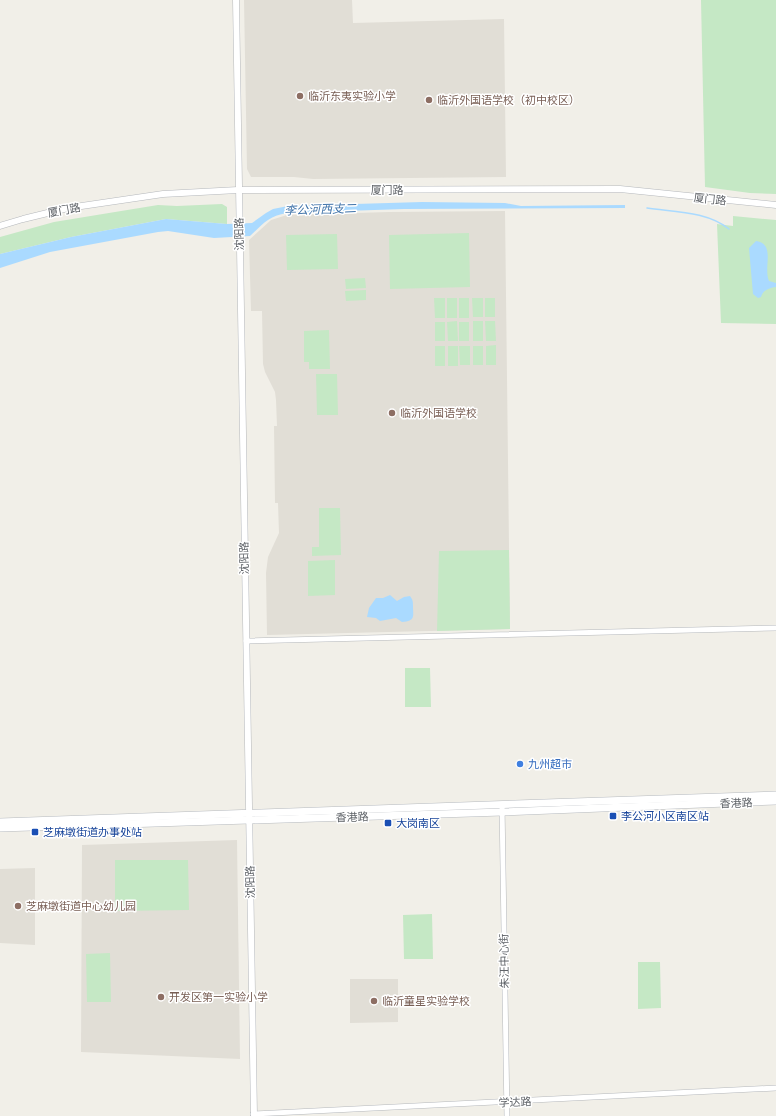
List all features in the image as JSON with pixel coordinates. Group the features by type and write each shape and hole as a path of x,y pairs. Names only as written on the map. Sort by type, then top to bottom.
{"main road":[{"name":"香港路","path":"502,809 776,796"},
{"name":"香港路","path":"0,822 248,817 776,801"},
{"name":"香港路","path":"0,828 248,817"}],"street":[{"name":"沈阳路","path":"236,0 254,1115"},
{"name":"厦门路","path":"0,226 68,208 163,194 238,190 620,189 776,205"},
{"path":"246,641 776,628"},
{"name":"朱汪中心街","path":"502,809 507,1116"},
{"name":"学达路","path":"254,1115 776,1088"}],"shaded area":[{"path":"244,0 352,0 353,23 504,19 506,177 313,179 294,177 251,177 247,169"},
{"name":"临沂外国语学校","path":"505,211 510,629 267,635 266,573 268,557 279,533 278,503 275,503 274,426 277,426 276,400 275,392 265,372 263,364 262,311 251,311 249,240 271,220 287,215"},
{"name":"开发区第一实验小学","path":"237,840 240,1059 81,1052 82,845"},
{"name":"芝麻墩街道中心幼儿园","path":"35,868 35,945 0,943 0,869"},
{"name":"临沂童星实验学校","path":"350,979 398,979 398,1022 350,1023"}],"green space":[{"path":"701,0 776,0 776,194 750,193 705,187"},
{"path":"222,204 227,207 227,224 166,219 71,237 0,254 0,237 54,222 158,205 177,206"},
{"path":"733,216 776,220 776,324 721,323 717,224 733,226"},
{"path":"469,233 470,287 390,289 389,235"},
{"path":"337,234 338,269 287,270 286,235"},
{"path":"365,278 366,288 346,289 345,279"},
{"path":"366,290 366,300 346,301 345,291"},
{"path":"434,298 445,298 445,318 435,318"},
{"path":"447,298 457,298 457,318 447,318"},
{"path":"459,298 469,298 469,318 459,318"},
{"path":"472,298 483,298 483,317 473,317"},
{"path":"485,298 495,298 495,317 485,317"},
{"path":"457,321 458,341 448,341 447,322"},
{"path":"473,321 483,321 483,341 473,341"},
{"path":"485,321 495,321 496,341 486,341"},
{"path":"435,322 445,322 445,341 435,341"},
{"path":"459,322 469,322 469,341 459,341"},
{"path":"329,330 330,369 309,369 309,362 304,362 304,331"},
{"path":"496,345 496,365 486,365 486,346"},
{"path":"435,346 445,346 445,366 435,366"},
{"path":"448,346 458,346 458,366 448,366"},
{"path":"459,346 470,346 470,365 460,365"},
{"path":"473,346 483,346 483,365 473,365"},
{"path":"316,374 337,374 338,415 317,415"},
{"path":"319,508 340,508 341,555 312,556 312,547 319,547"},
{"path":"509,550 510,629 437,631 439,551"},
{"path":"335,560 335,595 308,596 308,561"},
{"path":"405,668 430,668 431,707 405,707"},
{"path":"115,860 188,860 189,910 115,911"},
{"path":"432,914 433,959 404,959 403,915"},
{"path":"110,953 111,1002 87,1002 86,954"},
{"path":"638,962 660,962 661,1008 638,1009"}],"water":[{"path":"422,202 505,203 521,206 625,205 625,208 404,209 287,213 270,218 250,236 214,238 168,231 158,232 50,252 0,268 0,254 71,237 166,219 227,224 252,223 273,209 288,206"},
{"path":"756,241 762,243 766,247 769,281 776,283 776,287 767,290 761,297 758,298 753,294 749,248"},
{"path":"390,595 397,601 404,597 410,596 413,603 412,619 402,622 396,618 380,621 376,618 367,617 369,608 376,598 383,598"}],"waterway":[{"name":"李公河西支二","path":"647,208 690,213 711,219 729,229"}],"place":[{"name":"临沂东夷实验小学","path":"300,96"},
{"name":"临沂外国语学校（初中校区）","path":"429,100"},
{"name":"临沂外国语学校","path":"392,413"},
{"name":"九州超市","path":"520,764"},
{"name":"李公河小区南区站","path":"613,816"},
{"name":"大岗南区","path":"388,823"},
{"name":"芝麻墩街道办事处站","path":"35,832"},
{"name":"芝麻墩街道中心幼儿园","path":"18,906"},
{"name":"开发区第一实验小学","path":"161,997"},
{"name":"临沂童星实验学校","path":"374,1001"}]}
